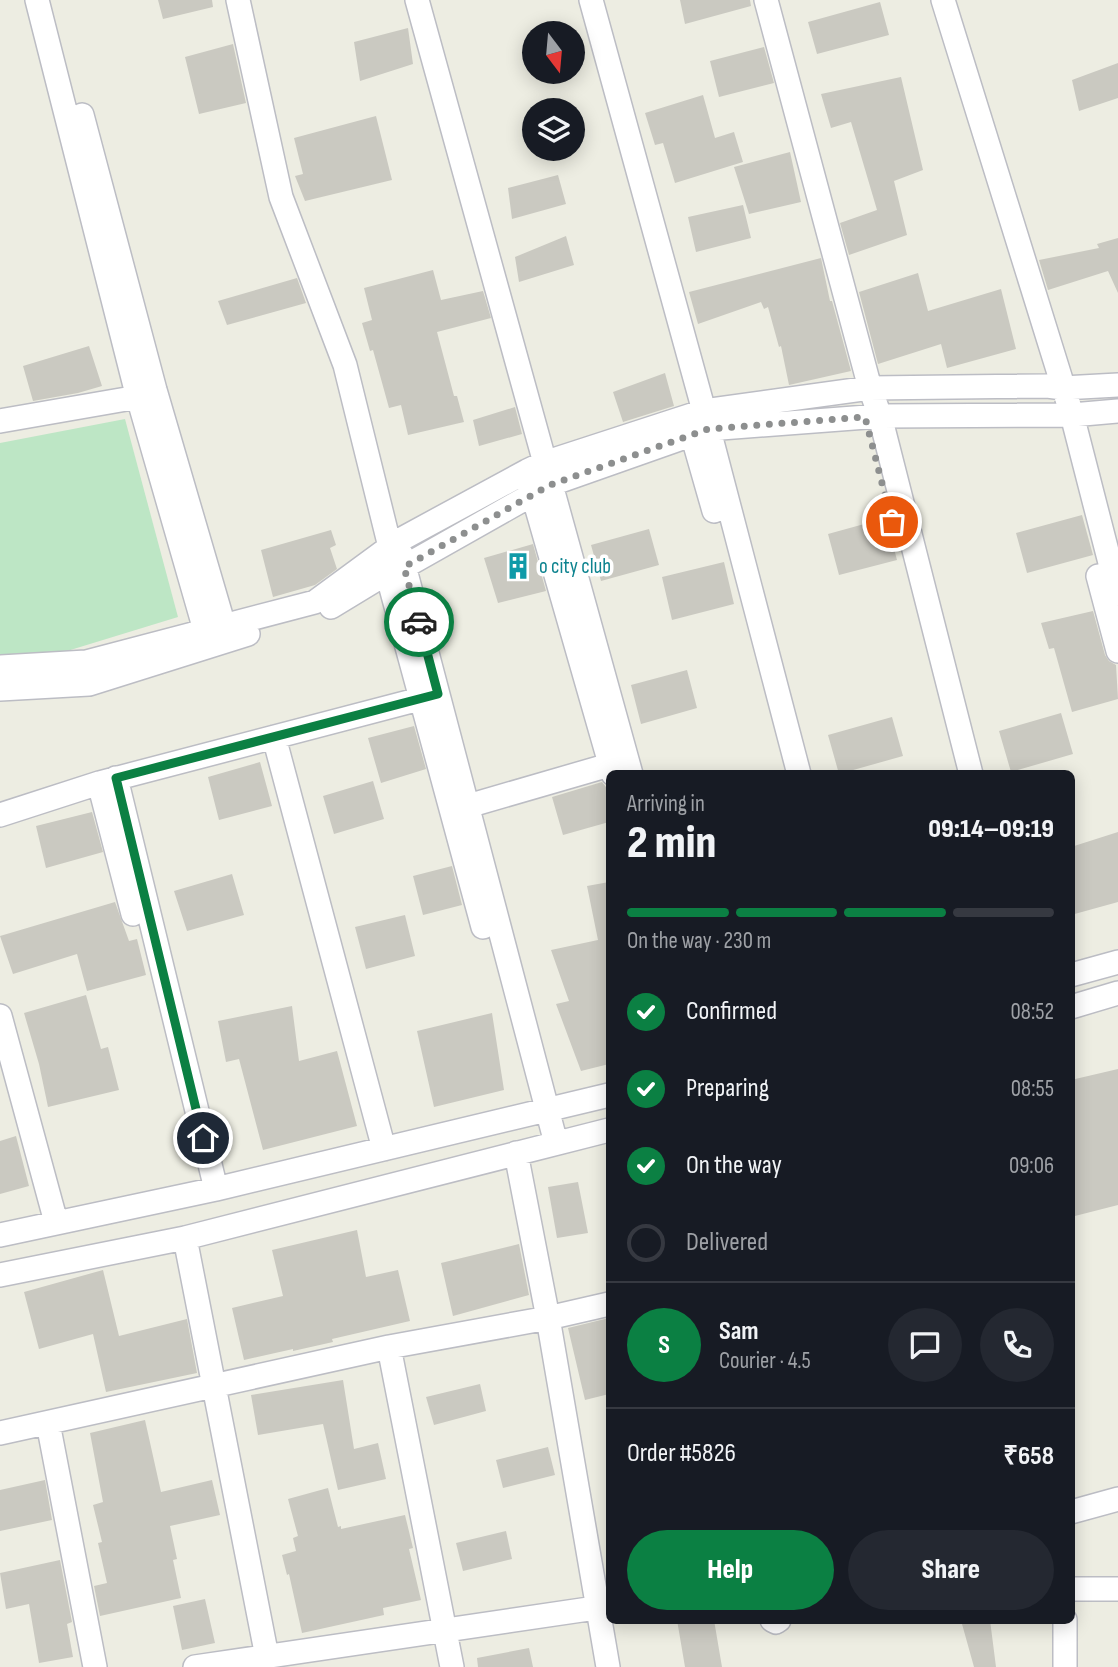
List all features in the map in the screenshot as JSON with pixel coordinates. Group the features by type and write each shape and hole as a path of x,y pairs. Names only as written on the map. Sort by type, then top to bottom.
{"street":[{"path":"37,0 138,397 214,628"},
{"path":"52,0 155,390 214,628"},
{"path":"238,0 281,197 345,365 394,544 396,570 430,696 502,998 539,1113"},
{"path":"417,0 538,478 621,768"},
{"path":"591,0 787,770"},
{"path":"766,0 862,390 872,416 970,770"},
{"path":"943,0 1118,594"},
{"path":"0,667 86,662 315,602 394,544 538,478 698,423 862,390 1118,385"},
{"path":"0,421 138,397"},
{"path":"698,423 872,416 1064,415 1118,411"},
{"path":"1064,415 1118,651"},
{"path":"872,416 957,770"},
{"path":"698,423 798,770"},
{"path":"0,689 89,684 325,610 396,570 538,478"},
{"path":"0,814 108,781 430,696"},
{"path":"430,696 468,806 539,1113 537,1147 548,1318 604,1606 608,1667"},
{"path":"267,739 377,1151"},
{"path":"468,806 606,772"},
{"path":"108,781 211,1190"},
{"path":"1075,974 1118,962"},
{"path":"1075,1006 1118,993"},
{"path":"0,1016 49,1224"},
{"path":"0,1058 49,1224"},
{"path":"0,1235 211,1190 606,1096"},
{"path":"0,1275 185,1238 606,1131"},
{"path":"185,1238 268,1662"},
{"path":"0,1433 389,1347 606,1305"},
{"path":"389,1347 452,1667"},
{"path":"48,1423 96,1667"},
{"path":"1075,1511 1118,1499"},
{"path":"1075,1589 1118,1589"},
{"path":"194,1667 268,1662 604,1606"},
{"path":"1065,1624 1065,1667"}],"green space":[{"path":"125,419 178,617 41,659 0,657 0,443"}],"building":[{"path":"158,0 212,0 213,7 163,19"},
{"path":"680,0 750,0 751,6 685,24"},
{"path":"880,2 889,35 817,54 808,22"},
{"path":"408,28 413,64 360,81 354,42"},
{"path":"233,44 246,103 199,114 185,57"},
{"path":"764,47 774,83 719,97 710,61"},
{"path":"1118,63 1118,98 1079,111 1072,80"},
{"path":"901,77 923,170 894,181 907,235 849,255 840,223 877,210 851,122 831,128 821,94"},
{"path":"703,95 715,138 734,132 743,162 675,183 663,143 655,145 645,113"},
{"path":"376,116 392,180 305,201 295,176 303,174 294,138"},
{"path":"790,152 801,202 749,214 734,167"},
{"path":"558,175 566,204 512,219 508,188"},
{"path":"743,205 751,238 696,252 688,217"},
{"path":"566,236 574,265 519,282 515,257"},
{"path":"1118,238 1118,293 1108,271 1048,290 1039,260 1099,248 1097,244"},
{"path":"821,258 830,301 851,371 789,385 781,346 779,347 768,307 764,309 761,302 698,324 689,292"},
{"path":"433,270 441,300 483,291 491,318 437,332 454,396 457,396 464,422 408,435 401,405 389,408 373,350 370,351 362,323 372,320 364,288"},
{"path":"918,273 928,311 1001,289 1016,349 947,368 941,344 878,364 859,292"},
{"path":"297,278 306,303 227,325 218,301"},
{"path":"89,346 102,386 33,401 23,366"},
{"path":"665,373 674,406 623,422 613,392"},
{"path":"515,407 522,434 479,446 473,420"},
{"path":"1082,515 1093,555 1027,573 1016,533"},
{"path":"886,518 897,560 839,575 828,534"},
{"path":"649,529 659,565 601,581 591,545"},
{"path":"331,530 336,545 330,548 337,569 315,585 273,597 261,550"},
{"name":"o city club","path":"533,544 546,591 498,603 484,558"},
{"path":"724,562 734,604 672,620 662,577"},
{"path":"1093,611 1105,655 1116,665 1118,699 1072,712 1054,648 1049,649 1041,623"},
{"path":"687,670 697,708 641,724 631,685"},
{"path":"1061,713 1073,754 1010,770 999,731"},
{"path":"892,717 903,756 853,770 838,770 828,735"},
{"path":"414,726 426,769 381,783 368,738"},
{"path":"260,762 272,806 219,820 208,777"},
{"path":"373,781 384,819 334,834 323,796"},
{"path":"602,782 606,787 606,823 563,835 552,797"},
{"path":"92,812 103,852 46,868 36,826"},
{"path":"1118,832 1118,902 1075,914 1075,846"},
{"path":"452,866 462,905 423,915 413,876"},
{"path":"232,874 244,915 187,931 174,891"},
{"path":"606,883 606,1065 581,1071 556,1004 569,1001 551,950 598,940 587,886"},
{"path":"115,902 129,941 137,939 146,975 87,991 77,954 13,974 0,936"},
{"path":"405,915 415,956 366,969 355,927"},
{"path":"86,995 101,1049 108,1047 119,1090 48,1107 24,1013"},
{"path":"292,1006 299,1061 337,1051 357,1126 263,1150 239,1059 226,1062 218,1021"},
{"path":"492,1013 504,1090 434,1107 417,1031"},
{"path":"1118,1069 1118,1205 1075,1216 1075,1079"},
{"path":"16,1136 29,1186 0,1194 0,1141"},
{"path":"578,1182 588,1233 557,1238 548,1187"},
{"path":"357,1230 366,1277 398,1270 410,1321 332,1339 333,1342 244,1360 232,1308 283,1296 272,1250"},
{"path":"519,1244 529,1295 453,1316 441,1263"},
{"path":"103,1270 119,1336 187,1319 197,1373 106,1392 93,1334 39,1349 24,1292"},
{"path":"606,1319 606,1395 585,1400 568,1328"},
{"path":"343,1380 354,1449 378,1443 386,1479 338,1490 323,1424 258,1435 251,1395"},
{"path":"480,1384 486,1411 434,1425 426,1397"},
{"path":"145,1420 161,1492 212,1480 220,1515 170,1526 177,1559 173,1560 181,1598 100,1616 94,1586 107,1583 98,1543 102,1542 93,1505 103,1502 90,1433"},
{"path":"548,1447 555,1475 503,1488 496,1460"},
{"path":"45,1480 52,1520 0,1531 0,1490"},
{"path":"328,1488 338,1527 341,1526 341,1529 405,1515 413,1548 409,1549 421,1600 383,1608 384,1615 302,1633 282,1555 296,1551 293,1538 298,1536 288,1499"},
{"path":"506,1531 512,1559 463,1571 456,1543"},
{"path":"60,1560 72,1622 67,1624 73,1657 39,1663 29,1604 6,1609 0,1573"},
{"path":"205,1599 215,1643 182,1650 173,1606"},
{"path":"678,1624 715,1624 722,1667 685,1667"},
{"path":"962,1624 991,1624 996,1667 974,1667"},
{"path":"529,1648 533,1667 478,1667 477,1658"}],"way so far":[{"path":"419,622 404,567 532,493 708,429 865,417 892,522"}],"place":[{"name":"o city club","path":"518,566"}],"route":[{"path":"203,1138 116,778 438,694 419,622"}]}
